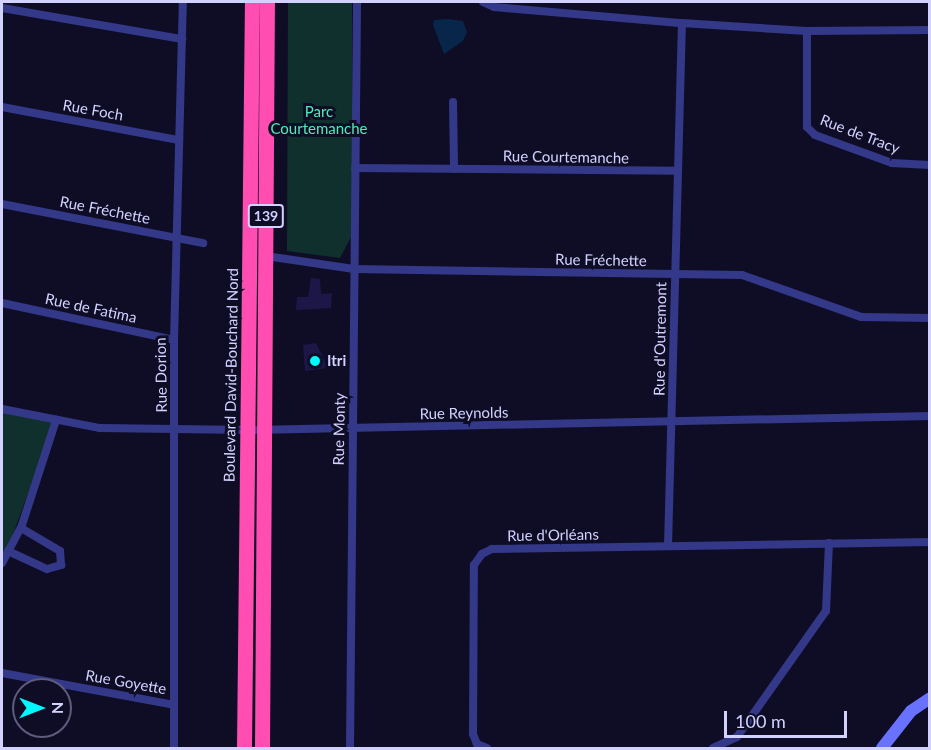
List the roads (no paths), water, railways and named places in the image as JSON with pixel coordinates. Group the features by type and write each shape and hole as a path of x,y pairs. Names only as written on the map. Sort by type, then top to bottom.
{"highway":[{"name":"Boulevard David-Bouchard Nord","path":"244,748 252,2"},
{"name":"139","path":"262,748 267,2"}],"street":[{"name":"Rue Dorion","path":"174,748 176,428 174,340 183,2"},
{"name":"Rue Monty","path":"350,748 357,2"},
{"path":"483,2 494,7 807,31 930,30"},
{"path":"2,8 182,39"},
{"name":"Rue d'Outremont","path":"668,546 682,23"},
{"name":"Rue de Tracy","path":"807,31 807,127 815,135 892,163 930,165"},
{"path":"453,102 454,169"},
{"name":"Rue Foch","path":"2,107 179,140"},
{"name":"Rue Courtemanche","path":"355,168 678,171"},
{"name":"Rue Fréchette","path":"2,204 203,243"},
{"name":"Rue Fréchette","path":"266,256 354,269 742,275 861,317 930,318"},
{"name":"Rue de Fatima","path":"2,303 174,340"},
{"name":"Rue Reynolds","path":"2,409 100,428 248,430 930,416"},
{"path":"2,563 21,528 56,420"},
{"path":"8,551 46,569 61,565 60,551 21,528"},
{"name":"Rue d'Orléans","path":"487,748 477,744 473,735 474,565 482,554 492,549 930,542"},
{"path":"713,748 737,737 826,611 829,543"},
{"name":"Rue Goyette","path":"2,673 174,705"},
{"path":"882,748 911,711 930,698"}],"water":[{"path":"434,20 463,21 467,32 463,41 444,54 433,25"}],"place":[{"name":"Itri","path":"315,361"}],"park label":[{"name":"Parc Courtemanche","path":"319,120"}]}
